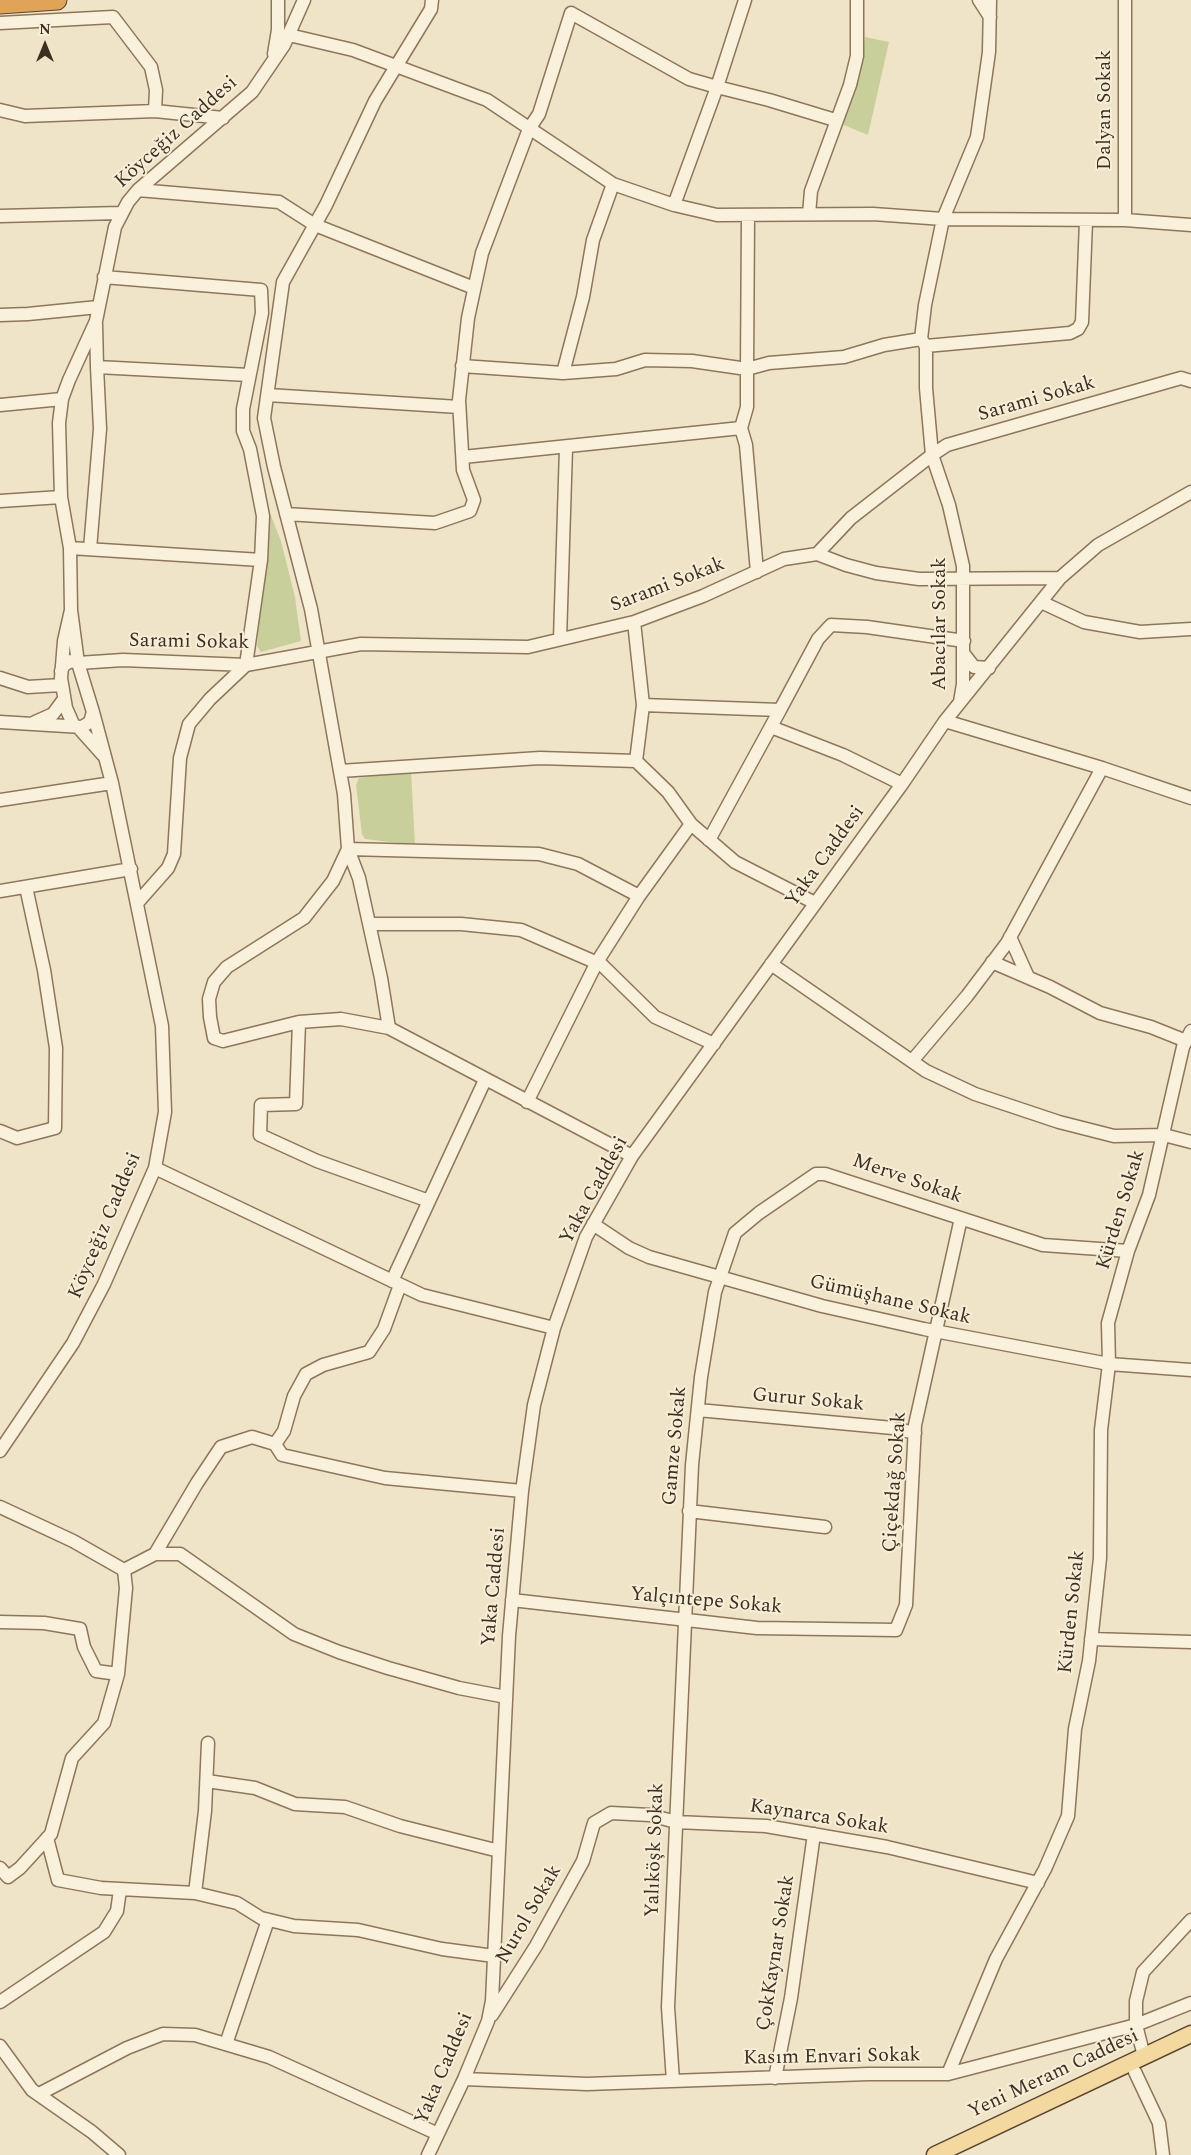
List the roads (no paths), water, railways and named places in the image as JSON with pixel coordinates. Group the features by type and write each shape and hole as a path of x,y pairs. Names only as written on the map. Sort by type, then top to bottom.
{"highway":[{"path":"0,4 57,0"}],"main road":[{"name":"Yeni Meram Caddesi","path":"935,2155 1191,2034"},
{"name":"Yeni Meram Caddesi","path":"960,2155 1191,2046"}],"street":[{"name":"Köyceğiz Caddesi","path":"270,66 278,30 278,0"},
{"name":"Köyceğiz Caddesi","path":"0,1450 73,1343 104,1284 156,1168 165,1112 162,1026 138,902 112,783 85,681 78,663 72,610 70,548 61,497 59,447 62,399 96,321 111,239 120,213 138,190 252,92 289,35 304,0"},
{"path":"389,1028 382,978 359,878 348,849 344,794 311,609 286,514 264,418 283,282 315,225 375,101 431,9 432,0"},
{"path":"286,514 435,523 470,511 474,500 463,470 459,407 468,318 482,253 530,129 538,114 570,13 572,0"},
{"path":"674,205 717,87 745,0"},
{"path":"809,214 811,191 835,120 850,85 857,56 857,0"},
{"path":"979,0 990,17"},
{"name":"Abacılar Sokak","path":"958,707 963,684 963,580 960,544 932,454 926,388 925,305 943,219 977,137 989,52 990,0"},
{"name":"Dalyan Sokak","path":"1125,220 1126,0"},
{"path":"570,13 689,79 835,120"},
{"path":"0,23 113,17 151,67 156,90 156,111"},
{"path":"289,35 353,50 487,100 613,184 674,205 717,215 873,214 943,219 1125,220 1191,225"},
{"path":"0,110 24,116 156,111 222,118"},
{"path":"563,373 583,297 592,240 613,184"},
{"path":"138,190 279,202 315,225 474,288"},
{"path":"0,216 120,213"},
{"path":"748,216 748,407 741,428 746,444 756,572"},
{"path":"462,366 563,373 616,369 645,360 692,361 747,369 770,363 844,357 884,345 1070,333 1078,329 1082,322 1086,221"},
{"path":"104,277 282,292"},
{"path":"138,902 168,868 174,854 180,758 189,724 210,698 246,665 261,560 263,516 250,449 243,431 243,409 262,313 261,290"},
{"path":"0,314 28,314 98,307"},
{"path":"90,549 100,429 96,321"},
{"path":"97,367 249,375"},
{"name":"Sarami Sokak","path":"61,671 66,663 109,660 246,665 361,644 528,647 634,622 703,596 784,559 817,554 851,518 932,454 947,446 1181,378 1191,381"},
{"path":"268,395 459,407"},
{"path":"0,405 62,399"},
{"path":"462,457 566,448 741,428"},
{"path":"560,639 566,448"},
{"name":"Yaka Caddesi","path":"428,2155 464,2079 488,2021 492,2001 506,1697 522,1490 534,1405 554,1328 586,1237 632,1156 816,904 945,721 1060,578 1098,545 1191,492"},
{"path":"0,501 61,497"},
{"path":"70,548 261,560"},
{"path":"817,554 846,565 876,573 919,579 1060,578"},
{"path":"1041,602 1084,622 1140,632 1191,630"},
{"name":"Köyceğiz Caddesi","path":"72,610 64,642 61,671 64,699 76,726 104,756"},
{"path":"634,622 643,705 636,761"},
{"path":"708,840 818,639 831,625 867,627 963,647 974,667 989,668"},
{"path":"85,681 94,668 109,660"},
{"path":"0,678 28,687 61,685"},
{"path":"30,723 53,714 64,699"},
{"path":"643,705 780,710"},
{"path":"0,722 76,726 88,724 93,712"},
{"path":"945,721 1102,768 1191,798"},
{"path":"771,727 843,755 902,784"},
{"path":"340,771 540,758 636,761 668,792 691,824 734,862 816,904"},
{"path":"912,1061 1010,937 1102,768"},
{"path":"0,800 112,783"},
{"path":"527,1102 597,962 639,896 691,824"},
{"path":"348,849 539,854 578,864 639,896"},
{"path":"348,849 333,881 304,918 227,968 214,982 209,999 214,1038 223,1041 300,1022 341,1019 389,1028 632,1156"},
{"path":"0,891 131,869"},
{"path":"0,1131 17,1138 54,1128 56,1048 44,970 26,887"},
{"path":"369,924 461,924 521,930 597,962 640,1000 654,1017 714,1044"},
{"path":"1010,937 1028,977"},
{"path":"992,962 1028,977 1100,1013 1188,1036"},
{"path":"771,964 926,1071 975,1094 1059,1122 1114,1136 1164,1135 1191,1142"},
{"path":"300,1022 296,1104 261,1105 260,1135 317,1161 429,1201"},
{"name":"Kürden Sokak","path":"948,2074 996,1959 1038,1883 1068,1816 1075,1729 1089,1661 1100,1558 1101,1430 1109,1364 1108,1323 1128,1251 1149,1195 1188,1036"},
{"path":"275,1444 284,1431 294,1396 306,1374 323,1365 369,1352 384,1329 396,1283 429,1201 485,1080"},
{"path":"156,1168 422,1294 554,1328"},
{"name":"Merve Sokak","path":"719,1276 735,1233 759,1213 816,1174 840,1177 1044,1246 1128,1251"},
{"name":"Çiçekdağ Sokak","path":"896,1630 906,1605 915,1433 961,1218"},
{"name":"Gümüşhane Sokak","path":"593,1224 629,1248 649,1257 822,1306 936,1332 1109,1364 1191,1370"},
{"name":"Gamze Sokak","path":"684,1620 689,1511 698,1410 714,1292 719,1276"},
{"name":"Gurur Sokak","path":"698,1410 894,1428 915,1433"},
{"path":"155,1554 197,1482 221,1447 252,1437 275,1444 282,1455 385,1478 522,1490"},
{"path":"0,1507 73,1541 124,1570"},
{"path":"689,1511 825,1527"},
{"path":"124,1570 155,1554 180,1554 294,1634 330,1649 459,1688 506,1697"},
{"path":"0,1868 8,1877 20,1868 51,1834 72,1758 104,1723 118,1674 126,1588 124,1570"},
{"name":"Yalçıntepe Sokak","path":"512,1600 757,1628 896,1630"},
{"name":"Yalıköşk Sokak","path":"673,2081 668,2006 684,1620"},
{"path":"0,1622 44,1623 80,1630 84,1646 96,1671 118,1674"},
{"path":"1092,1639 1191,1642"},
{"path":"195,1893 207,1781 208,1743"},
{"path":"207,1781 255,1788 295,1804 345,1808 400,1826 499,1851"},
{"name":"Kaynarca Sokak","path":"594,1823 611,1813 650,1816 676,1822 766,1826 887,1847 1038,1883"},
{"name":"Nurol Sokak","path":"488,2021 536,1946 583,1861 594,1823"},
{"name":"ÇokKaynar Sokak","path":"775,2078 791,1998 814,1834"},
{"path":"48,1838 58,1880 120,1890 195,1893 237,1903 268,1920 294,1926 358,1930 442,1949 494,1956"},
{"path":"0,2002 104,1932 117,1911 120,1890"},
{"path":"226,2044 268,1920"},
{"path":"1144,2056 1136,2025 1136,2001 1143,1972 1191,1920"},
{"name":"Kasım Envari Sokak","path":"464,2079 587,2084 948,2074 1136,2025 1191,2004"},
{"path":"38,2094 126,2048 163,2034 194,2036 269,2057 438,2134"},
{"path":"0,2046 32,2090 92,2132 119,2155"},
{"path":"1135,2072 1159,2123 1163,2155"}]}
